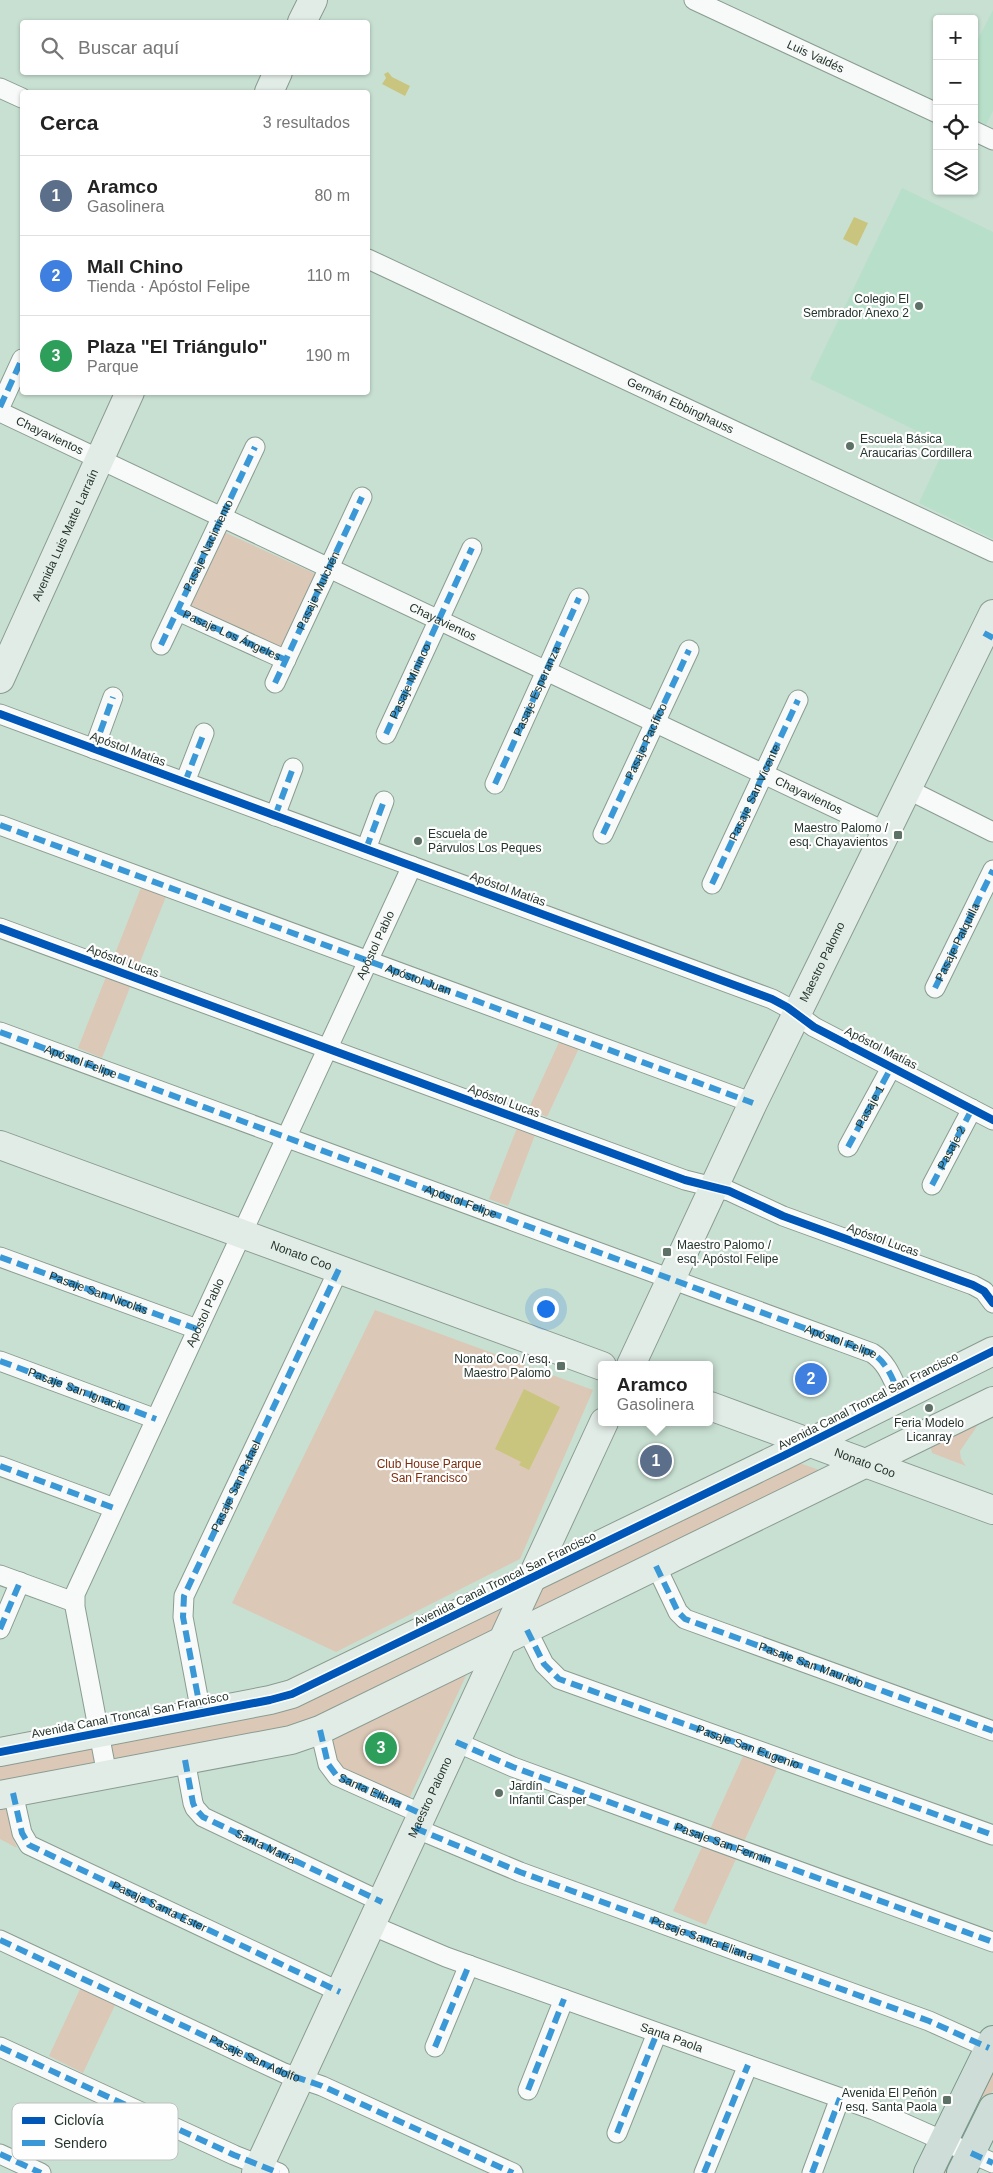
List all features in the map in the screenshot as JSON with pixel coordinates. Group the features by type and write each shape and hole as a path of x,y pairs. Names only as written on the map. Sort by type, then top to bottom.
{"main road":[{"path":"928,2173 991,2044"},
{"path":"975,2163 993,2108"}],"street":[{"path":"303,20 313,0"},
{"name":"Luis Valdés","path":"694,0 933,111"},
{"path":"270,90 277,75"},
{"path":"0,88 20,97"},
{"path":"978,133 993,140"},
{"name":"Germán Ebbinghauss","path":"370,260 993,552"},
{"path":"0,407 20,363"},
{"name":"Avenida Luis Matte Larraín","path":"0,678 129,395"},
{"name":"Chayavientos","path":"0,412 886,832"},
{"name":"Pasaje Nacimiento","path":"162,645 255,447"},
{"name":"Pasaje Mulchén","path":"275,683 362,497"},
{"name":"Pasaje Mininco","path":"386,734 472,548"},
{"name":"Pasaje Esperanza","path":"495,784 579,598"},
{"name":"Pasaje Los Ángeles","path":"178,611 286,660"},
{"name":"Maestro Palomo","path":"633,1361 753,1103 907,789 990,629"},
{"name":"Pasaje Pacífico","path":"603,834 689,650"},
{"path":"94,749 113,697"},
{"name":"Pasaje San Vicente","path":"712,884 798,700"},
{"name":"Apóstol Matías","path":"0,714 772,999 787,1007 814,1027 993,1120"},
{"path":"185,782 204,733"},
{"path":"275,816 292,768"},
{"path":"907,789 993,832"},
{"path":"366,849 384,801"},
{"name":"Apóstol Juan","path":"0,825 753,1103"},
{"name":"Apóstol Pablo","path":"74,1602 79,1586 114,1508 412,866"},
{"name":"Pasaje Palquilla","path":"935,988 993,870"},
{"name":"Apóstol Lucas","path":"0,928 685,1180 729,1192 783,1216 973,1285 984,1291 993,1303"},
{"name":"Apóstol Felipe","path":"0,1032 872,1353 887,1367 900,1397"},
{"name":"Pasaje 1","path":"848,1147 892,1066"},
{"name":"Pasaje 2","path":"932,1185 972,1109"},
{"name":"Nonato Coo","path":"0,1145 598,1365"},
{"name":"Pasaje San Nicolás","path":"0,1257 197,1329"},
{"name":"Pasaje San Rafael","path":"201,1713 183,1617 184,1596 339,1270"},
{"name":"Avenida Canal Troncal San Francisco","path":"0,1752 270,1700 292,1694 810,1443 993,1351"},
{"name":"Pasaje San Ignacio","path":"0,1361 156,1419"},
{"path":"6,1794 291,1740 320,1730 993,1401"},
{"name":"Nonato Coo","path":"713,1407 993,1510"},
{"name":"Maestro Palomo","path":"265,2170 300,2078 602,1426"},
{"path":"0,1466 114,1508"},
{"name":"Pasaje San Mauricio","path":"656,1566 678,1612 685,1619 993,1731"},
{"path":"0,1575 74,1602 107,1775"},
{"path":"0,1629 20,1582"},
{"name":"Pasaje San Eugenio","path":"527,1630 544,1664 559,1679 993,1835"},
{"name":"Santa Eliana","path":"320,1730 328,1764 337,1776 419,1821"},
{"name":"Pasaje San Fermin","path":"456,1742 513,1767 993,1942"},
{"name":"Santa María","path":"185,1760 195,1808 203,1817 376,1913"},
{"name":"Pasaje Santa Ester","path":"6,1794 29,1845 340,1992"},
{"name":"Pasaje Santa Eliana","path":"419,1821 520,1872 991,2044"},
{"name":"Santa Paola","path":"376,1913 419,1946 469,1966 902,2120 943,2140 975,2163"},
{"name":"Pasaje San Adolfo","path":"0,1940 284,2073 322,2086 513,2173"},
{"path":"435,2047 469,1966"},
{"path":"528,2090 564,1999"},
{"path":"617,2133 657,2033"},
{"path":"0,2047 121,2103"},
{"path":"704,2173 748,2065"},
{"path":"812,2173 840,2098"},
{"path":"178,2129 265,2170"},
{"path":"0,2154 12,2159"},
{"path":"13,2160 42,2173"}],"shaded area":[{"path":"993,10 993,111 986,125 978,121 978,39"},
{"path":"388,72 392,77 410,86 405,96 382,84 386,78 384,74"},
{"name":"Colegio El Sembrador Anexo 2","path":"902,188 993,232 993,539 919,503 946,445 810,379"},
{"path":"854,217 868,223 857,246 843,239"},
{"path":"524,1389 560,1407 529,1470 519,1465 521,1462 495,1449"}],"green space":[{"path":"222,531 318,575 282,653 186,610"},
{"path":"142,885 167,894 102,1058 78,1048"},
{"path":"560,1040 579,1048 547,1117 529,1108"},
{"path":"517,1128 535,1135 508,1206 489,1199"},
{"name":"Club House Parque San Francisco","path":"375,1310 593,1390 520,1559 336,1652 232,1603"},
{"path":"982,1419 960,1451 961,1459 966,1466 932,1453 930,1445"},
{"path":"794,1461 825,1472 323,1719 0,1785 0,1763 230,1716"},
{"path":"470,1667 407,1803 341,1773 327,1735"},
{"path":"744,1754 777,1769 706,1925 673,1911"},
{"path":"8,1805 12,1835 17,1848 0,1839 0,1806"},
{"path":"81,1987 116,2003 83,2073 49,2056"},
{"path":"993,2061 993,2090 951,2173 938,2173"}],"marked path":[{"path":"0,407 20,363"},
{"path":"161,645 255,447"},
{"path":"275,683 362,497"},
{"path":"386,734 472,548"},
{"path":"495,784 579,598"},
{"path":"178,611 286,660"},
{"path":"984,633 993,638"},
{"path":"603,834 689,650"},
{"path":"94,749 113,697"},
{"path":"712,884 798,700"},
{"path":"185,782 204,733"},
{"path":"275,816 293,768"},
{"path":"366,849 384,801"},
{"path":"0,825 753,1103"},
{"path":"935,988 993,870"},
{"path":"0,1032 872,1353 886,1367 901,1397"},
{"path":"848,1147 892,1066"},
{"path":"932,1185 972,1109"},
{"path":"0,1257 197,1329"},
{"path":"201,1713 183,1617 184,1596 339,1269"},
{"path":"0,1361 156,1419"},
{"path":"0,1466 114,1508"},
{"path":"656,1566 678,1612 685,1619 993,1731"},
{"path":"0,1629 20,1582"},
{"path":"527,1630 544,1664 559,1679 993,1835"},
{"path":"320,1730 328,1764 337,1776 422,1814"},
{"path":"456,1742 513,1767 993,1942"},
{"path":"185,1760 193,1803 203,1817 382,1902"},
{"path":"13,1793 22,1833 29,1845 340,1992"},
{"path":"415,1828 520,1872 929,2021 989,2048"},
{"path":"0,1940 284,2073 322,2086 513,2173"},
{"path":"435,2047 469,1965"},
{"path":"528,2090 564,1999"},
{"path":"617,2133 657,2033"},
{"path":"0,2047 121,2103"},
{"path":"704,2173 748,2065"},
{"path":"812,2173 840,2098"},
{"path":"178,2129 279,2173"},
{"path":"971,2153 993,2163"},
{"path":"0,2154 12,2160"},
{"path":"13,2160 41,2173"}],"cycle path":[{"path":"0,714 772,999 787,1007 814,1027 993,1120"},
{"path":"0,928 685,1180 729,1191 783,1216 973,1285 984,1291 993,1303"},
{"path":"0,1752 270,1700 292,1694 783,1456 993,1351"}],"place":[{"name":"Colegio El Sembrador Anexo 2","path":"919,306"},
{"name":"Escuela Básica Araucarias Cordillera","path":"850,446"},
{"name":"Maestro Palomo / esq. Chayavientos","path":"898,835"},
{"name":"Escuela de Párvulos Los Peques","path":"418,841"},
{"name":"Maestro Palomo / esq. Apóstol Felipe","path":"667,1252"},
{"name":"Nonato Coo / esq. Maestro Palomo","path":"561,1366"},
{"name":"Mall Chino","path":"811,1379"},
{"name":"Feria Modelo Licanray","path":"929,1408"},
{"name":"Aramco","path":"656,1461"},
{"name":"Plaza \"El Triángulo\"","path":"381,1748"},
{"name":"Jardín Infantil Casper","path":"499,1793"},
{"name":"Avenida El Peñón / esq. Santa Paola","path":"947,2100"}]}
